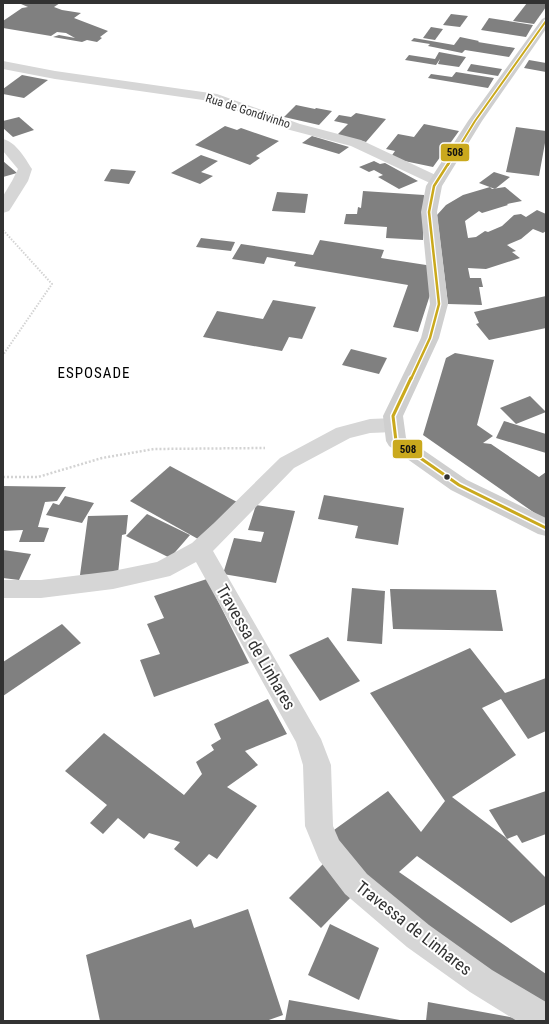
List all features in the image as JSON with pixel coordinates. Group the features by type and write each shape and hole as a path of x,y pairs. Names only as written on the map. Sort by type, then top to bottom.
{"main road":[{"path":"546,21 475,121 434,186 429,212 439,304 430,338 394,416 396,441 459,485 546,528"}],"street":[{"name":"Rua de Gondivinho","path":"3,65 118,85 212,97 296,127 356,143 437,181"},
{"path":"3,143 12,152 25,170 3,208"},
{"path":"3,189 20,181"},
{"path":"3,590 41,589 113,580 162,570 200,549 222,529 287,463 326,441 343,434 370,426 394,425"},
{"name":"Travessa de Linhares","path":"200,549 308,739 317,765 319,826 329,850 356,884 418,936 481,981 546,1020"}],"path":[{"path":"3,230 52,284 3,355"},
{"path":"3,477 38,477 102,458 154,449 266,448"}],"building":[{"path":"60,3 54,7 81,13 74,18 108,31 100,37 102,38 97,42 87,40 82,42 53,37 59,35 75,38 66,33 57,32 51,36 3,28 3,21 22,8 28,7 21,4"},
{"path":"527,3 546,3 546,7 534,24 513,21"},
{"path":"451,14 468,16 460,27 443,25"},
{"path":"489,18 533,25 526,37 481,30"},
{"path":"431,27 443,29 435,40 423,38"},
{"path":"460,37 479,41 478,42 515,48 509,57 465,50 462,53 428,46 430,44 411,41 414,38 454,45"},
{"path":"439,52 466,57 459,67 438,64 440,59 436,65 405,60 409,55 435,59"},
{"path":"529,60 546,63 546,72 524,68"},
{"path":"471,64 502,69 498,76 467,71"},
{"path":"456,72 494,78 488,88 428,78 431,74 452,77"},
{"path":"22,75 48,80 24,98 3,94 3,89"},
{"path":"296,105 332,111 319,125 284,117"},
{"path":"356,113 386,119 366,142 337,135 348,124 334,121 339,115 351,117"},
{"path":"19,117 34,130 13,137 3,128 3,121"},
{"path":"424,124 459,131 433,167 390,158 395,151 386,149 398,134 414,137"},
{"path":"225,126 237,130 241,128 279,141 256,156 260,158 250,165 195,145"},
{"path":"516,127 546,131 546,143 539,176 506,172"},
{"path":"312,136 349,147 339,154 302,143"},
{"path":"201,155 218,161 201,172 213,176 200,184 171,173"},
{"path":"3,161 17,173 3,177"},
{"path":"374,161 380,164 385,163 418,181 399,189 378,177 383,175 374,170 369,172 359,167"},
{"path":"111,169 136,171 129,184 104,181"},
{"path":"494,172 510,177 495,189 479,183"},
{"path":"490,187 492,189 505,187 522,201 507,204 508,205 482,213 479,211 465,221 468,238 476,237 485,231 488,232 502,226 514,215 521,214 526,217 537,210 546,214 546,231 543,233 533,229 521,239 507,245 516,251 512,252 520,258 486,269 468,268 470,278 481,278 483,287 479,287 482,305 448,304 437,215 446,205 463,195"},
{"path":"363,191 424,195 423,240 386,238 387,227 344,224 346,214 357,214 358,207 361,208"},
{"path":"277,192 308,194 305,213 272,211"},
{"path":"201,238 235,242 231,251 196,247"},
{"path":"320,240 384,250 381,258 439,267 418,332 393,327 408,285 294,266 296,262 267,257 264,264 232,259 241,244 313,255"},
{"path":"546,296 546,328 489,340 476,324 479,323 474,312"},
{"path":"273,300 316,307 302,339 289,337 282,351 203,337 217,311 263,319"},
{"path":"351,349 387,358 379,374 342,365"},
{"path":"455,353 494,360 477,425 493,436 483,443 491,444 539,477 546,472 546,521 423,435 446,358"},
{"path":"530,396 546,412 516,424 500,408"},
{"path":"504,421 546,434 546,453 496,438"},
{"path":"170,466 237,502 198,539 130,501"},
{"path":"3,486 66,487 57,501 45,502 38,527 49,528 44,542 19,542 23,530 3,531"},
{"path":"324,495 404,508 398,545 355,538 358,526 318,519"},
{"path":"65,496 94,503 82,523 46,515 53,503 59,505"},
{"path":"256,505 295,511 276,583 223,574 234,538 261,542 264,532 248,530"},
{"path":"147,514 190,535 170,558 126,536"},
{"path":"128,515 126,534 122,535 118,574 80,575 88,516"},
{"path":"3,550 31,554 19,580 3,578"},
{"path":"207,579 249,663 154,697 140,660 160,654 147,624 164,618 154,596"},
{"path":"352,588 385,591 382,644 347,641"},
{"path":"390,589 496,590 503,631 393,629"},
{"path":"62,624 81,643 3,696 3,662"},
{"path":"328,637 360,681 320,701 289,655"},
{"path":"470,648 505,693 546,678 546,731 528,739 501,699 482,708 516,755 452,797 505,837 546,878 546,904 511,923 417,856 399,872 546,974 546,1009 361,884 327,835 388,791 421,832 445,801 370,693"},
{"path":"268,699 287,734 245,751 258,765 227,787 257,806 217,859 209,854 197,867 174,849 180,842 149,833 144,839 118,818 103,834 90,823 107,805 65,771 104,733 184,795 202,774 196,762 214,750 211,745 221,739 214,724"},
{"path":"546,791 546,834 522,843 517,835 507,839 489,810"},
{"path":"323,864 354,894 321,928 289,898"},
{"path":"248,909 283,1015 266,1021 100,1021 86,955 191,919 194,928"},
{"path":"330,924 379,948 359,1000 308,975"},
{"path":"289,1000 400,1020 400,1021 285,1021"},
{"path":"428,1002 526,1020 526,1021 426,1021"}],"transit line":[{"name":"508","path":"546,21 475,121 434,186 429,212 439,304 430,338 393,416 396,441 459,485 546,528"}],"district":[{"name":"ESPOSADE","path":"94,373"}]}
